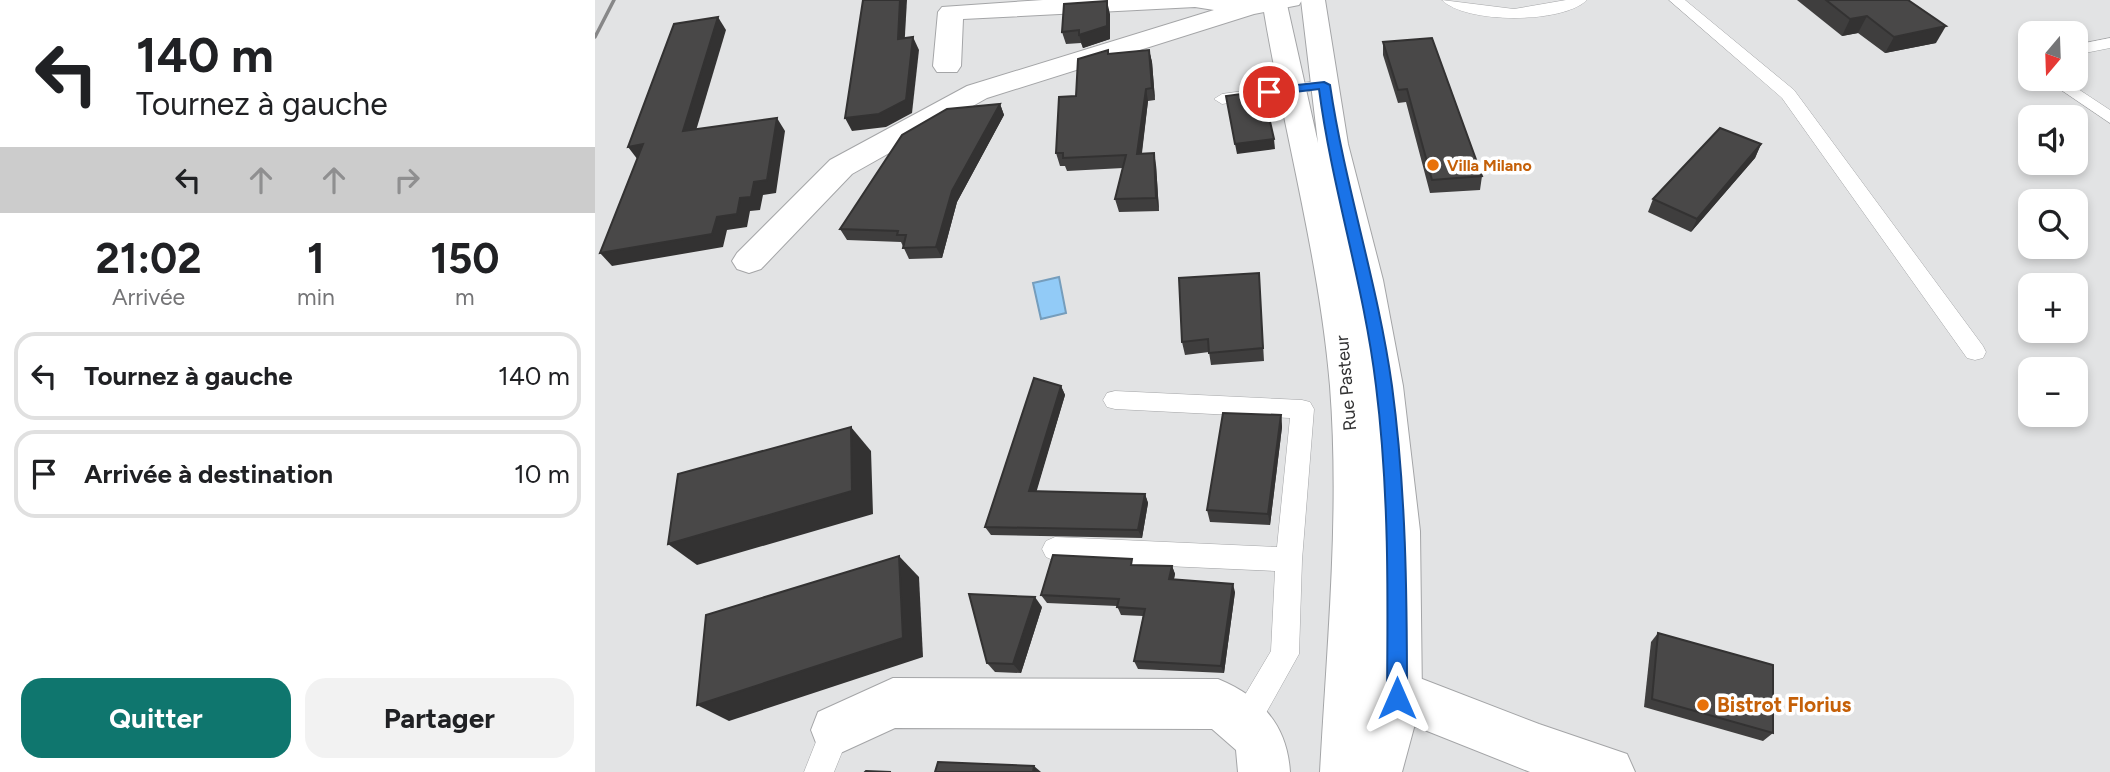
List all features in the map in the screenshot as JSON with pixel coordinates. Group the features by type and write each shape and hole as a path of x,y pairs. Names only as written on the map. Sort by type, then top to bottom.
{"main road":[{"name":"Rue Pasteur","path":"1313,0 1308,87 1349,387 1354,530 1346,772"},
{"name":"Rue Pasteur","path":"1272,2 1332,144 1366,280 1384,386 1398,531 1397,698 1375,772"},
{"path":"947,66 951,6 1272,2"},
{"path":"750,261 841,167 977,92 1272,2"},
{"path":"1397,698 1417,702 1539,750 1609,772"},
{"path":"827,751 893,704 1217,704 1245,720 1264,746 1264,772"}],"lane":[{"path":"1449,0 1465,9 1510,12 1563,7 1580,0"},
{"path":"1676,0 1789,94 1975,352"},
{"path":"2088,47 2110,43"},
{"path":"1221,99 1308,87"},
{"path":"2071,91 2110,117"},
{"path":"1115,400 1302,409 1289,560 1285,654 1245,720"},
{"path":"1055,549 1289,560"}],"water":[{"path":"1059,277 1066,313 1041,319 1033,283"}],"building":[{"path":"863,0 900,0 898,39 913,37 906,100 879,114 845,118"},
{"path":"1826,0 1908,0 1946,26 1894,37 1867,16 1850,19"},
{"path":"1107,1 1107,26 1079,35 1079,30 1062,32 1064,4"},
{"path":"718,17 683,131 777,118 767,180 754,182 751,197 740,198 737,214 717,217 712,234 600,253 643,144 628,147 674,24"},
{"path":"1432,38 1482,176 1432,180 1407,89 1398,90 1383,42"},
{"path":"1108,50 1108,54 1149,50 1152,88 1146,89 1137,154 1154,153 1156,198 1115,199 1126,155 1063,158 1063,153 1056,153 1059,97 1076,96 1078,59"},
{"path":"1263,91 1274,139 1235,144 1226,96"},
{"path":"1000,104 952,191 936,247 903,248 906,235 897,235 898,231 840,229 902,135 947,109"},
{"path":"1720,128 1761,144 1697,219 1653,199"},
{"path":"1259,273 1263,348 1209,353 1208,339 1182,342 1179,278"},
{"path":"1034,378 1061,386 1029,491 1145,494 1138,530 985,527"},
{"path":"1223,413 1281,415 1268,514 1207,510"},
{"path":"851,427 852,491 668,544 678,474"},
{"path":"1053,555 1132,559 1131,565 1172,566 1169,579 1233,584 1221,666 1134,661 1145,609 1117,607 1119,599 1041,595"},
{"path":"899,556 903,638 697,705 706,615"},
{"path":"969,594 1035,597 1013,664 987,663"},
{"path":"1658,633 1773,665 1773,733 1652,699"},
{"path":"938,762 1034,766 1033,772 935,772"}],"railway":[{"path":"595,37 614,0"}],"place":[{"name":"Villa Milano","path":"1433,165"},
{"name":"Bistrot Florius","path":"1703,705"}],"route":[{"path":"1269,92 1324,85 1332,144 1366,280 1384,386 1398,531 1397,698"}]}
